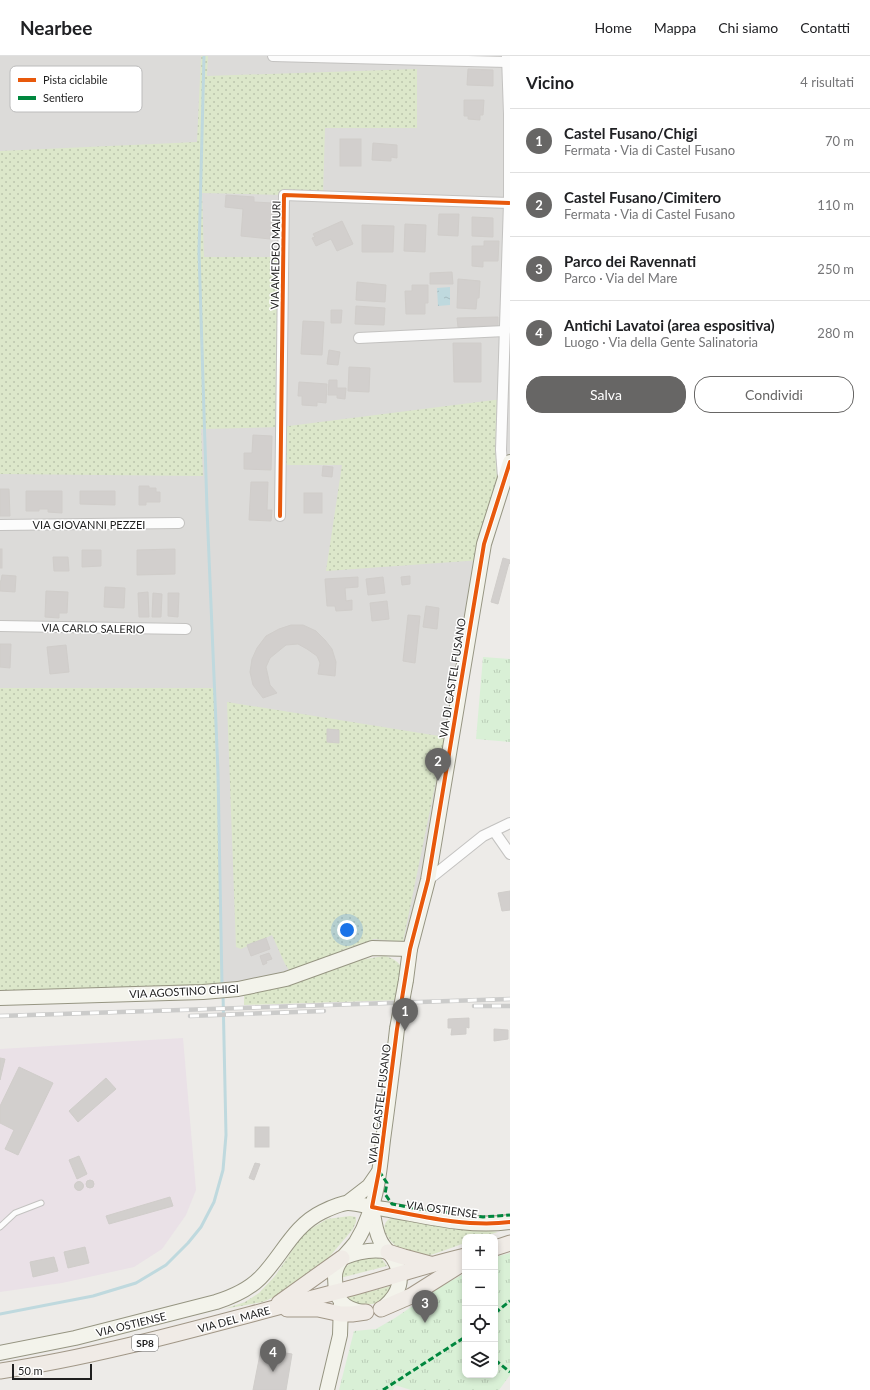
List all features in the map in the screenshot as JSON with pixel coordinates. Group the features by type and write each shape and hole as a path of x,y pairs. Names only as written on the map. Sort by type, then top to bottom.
{"main road":[{"path":"498,1247 510,1244"},
{"path":"388,1252 431,1264"},
{"name":"VIA DEL MARE","path":"0,1372 139,1344 272,1308 340,1303 399,1274 462,1257"},
{"path":"272,1308 342,1258"},
{"path":"381,1309 411,1296 462,1264"},
{"path":"272,1308 318,1309 340,1303 352,1314 366,1312"}],"street":[{"path":"273,56 507,59 509,114 509,203 501,450 504,479"},
{"name":"VIA AMEDEO MAIURI","path":"280,516 284,195 509,203"},
{"path":"358,338 505,331"},
{"path":"501,450 510,456"},
{"name":"VIA DI CASTEL FUSANO","path":"372,1207 379,1171 397,1029 410,949 428,880 484,544 510,462"},
{"name":"VIA GIOVANNI PEZZEI","path":"0,525 179,523"},
{"name":"VIA CARLO SALERIO","path":"0,626 186,629"},
{"path":"428,880 483,836 510,823"},
{"path":"494,831 510,854"},
{"name":"VIA AGOSTINO CHIGI","path":"0,998 203,992 238,989 286,979 372,948 410,949"},
{"path":"348,1203 369,1186 379,1171"},
{"name":"VIA OSTIENSE","path":"0,1353 74,1338 216,1302 235,1295 260,1278 289,1240 307,1222 323,1212 348,1203 470,1223 510,1222"},
{"path":"340,1334 350,1322 366,1312 381,1309 390,1302 398,1292 400,1281 399,1274 394,1260 378,1235 372,1207"},
{"path":"327,1390 340,1334 340,1303 335,1273 342,1258 362,1233 372,1207"},
{"path":"342,1258 374,1250 388,1252"}],"lane":[{"path":"0,1227 15,1213 41,1203"}],"shaded area":[{"path":"0,56 510,56 510,462 504,479 410,949 372,948 238,989 0,998"},
{"path":"183,1038 196,1190 186,1215 162,1249 134,1267 62,1283 0,1292 0,1049"}],"green space":[{"path":"201,56 208,56 207,76 417,69 417,128 325,128 323,196 202,193 204,257 283,257 281,427 201,429 203,476 0,474 0,151 197,142"},
{"path":"502,399 504,479 481,560 326,571 342,465 281,465 281,427"},
{"path":"483,657 510,659 510,742 476,739"},
{"path":"0,688 214,688 223,996 0,998"},
{"path":"227,702 445,737 403,942 374,939 345,949 313,965 291,973 285,964 272,935 241,949 236,947"},
{"path":"385,956 393,959 402,968 403,979 401,1000 244,1005 244,993 275,989 361,960"},
{"path":"350,1216 356,1217 356,1222 353,1229 319,1269 292,1289 263,1302 224,1309 245,1302 259,1293 275,1276 304,1233 327,1219"},
{"path":"394,1217 498,1232 492,1234 462,1234 462,1244 434,1254 417,1257 403,1252 390,1240 386,1233 385,1227 387,1221"},
{"path":"510,1253 510,1375 499,1390 411,1390 395,1385 393,1390 339,1390 354,1331 376,1329 462,1275 462,1378 498,1378 498,1256"},
{"path":"369,1257 382,1259 387,1266 340,1278 343,1269 351,1263"},
{"path":"391,1286 391,1290 379,1302 373,1304 355,1305 344,1298"}],"water":[{"path":"450,287 450,305 438,306 437,288"}],"building":[{"path":"468,69 493,70 493,86 467,85"},
{"path":"464,100 484,100 483,115 480,115 480,120 468,119 468,116 464,116"},
{"path":"340,139 361,139 361,166 340,166"},
{"path":"373,143 397,145 397,158 391,157 391,161 372,160"},
{"path":"226,195 254,197 254,202 273,203 270,239 241,236 243,209 225,207"},
{"path":"439,214 459,214 458,236 438,235"},
{"path":"472,217 493,218 493,237 472,236"},
{"path":"342,221 353,244 337,251 331,239 316,246 312,238 315,237 313,234"},
{"path":"405,224 426,225 425,252 404,251"},
{"path":"362,225 394,226 393,252 362,252"},
{"path":"484,241 499,241 498,261 483,261 483,267 472,266 472,246 484,246"},
{"path":"452,272 453,284 430,284 430,273"},
{"path":"458,279 480,281 479,298 477,298 476,309 457,308"},
{"path":"357,282 386,285 385,302 356,300"},
{"path":"412,285 428,285 428,303 425,303 425,314 406,314 405,291 412,291"},
{"path":"356,306 385,308 384,325 355,324"},
{"path":"331,310 342,310 341,323 331,323"},
{"path":"498,317 498,326 458,327 457,318"},
{"path":"303,321 324,322 322,355 301,354"},
{"path":"453,343 481,343 481,382 454,382"},
{"path":"329,350 340,352 338,365 327,364"},
{"path":"349,367 370,368 369,392 348,391"},
{"path":"329,380 337,380 337,388 346,388 345,399 337,398 337,395 328,395"},
{"path":"299,382 327,384 326,403 317,402 317,406 302,405 302,396 298,396"},
{"path":"253,435 272,436 271,470 244,469 244,453 252,453"},
{"path":"323,466 333,467 332,477 322,476"},
{"path":"251,482 268,482 267,510 272,510 271,521 249,520"},
{"path":"139,486 156,488 156,492 160,492 160,502 146,502 146,505 139,505"},
{"path":"0,489 9,489 10,516 0,516"},
{"path":"26,491 62,491 62,513 48,512 48,509 26,511"},
{"path":"80,491 115,491 115,505 80,504"},
{"path":"304,493 322,493 322,513 304,513"},
{"path":"0,549 2,549 2,568 0,568"},
{"path":"175,549 175,574 137,575 137,550"},
{"path":"82,550 101,550 101,566 82,567"},
{"path":"53,557 68,557 69,571 54,571"},
{"path":"503,558 510,560 510,564 509,563 498,604 491,602"},
{"path":"2,575 16,576 15,592 0,591 0,581"},
{"path":"410,576 410,584 402,585 401,577"},
{"path":"358,577 358,587 345,588 346,601 352,600 352,610 336,611 335,606 327,606 325,579"},
{"path":"383,577 385,593 368,595 366,579"},
{"path":"105,587 125,588 124,608 104,607"},
{"path":"46,591 68,592 67,613 59,613 59,618 45,617"},
{"path":"148,592 149,617 139,617 138,593"},
{"path":"153,593 162,594 161,617 152,617"},
{"path":"168,593 179,593 178,617 168,616"},
{"path":"387,601 389,619 372,621 370,603"},
{"path":"426,606 439,608 437,629 423,627"},
{"path":"408,615 420,616 415,663 403,661"},
{"path":"291,625 303,625 316,631 325,640 332,649 336,662 335,676 318,674 320,663 317,656 307,649 298,644 286,645 270,658 266,667 270,685 277,693 263,698 253,685 250,672 252,659 257,648 266,636"},
{"path":"0,644 11,644 10,668 0,667"},
{"path":"66,645 69,672 50,674 47,647"},
{"path":"327,729 339,730 339,743 327,742"},
{"path":"510,891 510,910 502,911 498,893"},
{"path":"266,938 270,949 251,956 247,945"},
{"path":"269,953 272,959 266,961 267,963 263,965 260,956"},
{"path":"469,1018 469,1028 466,1027 466,1034 451,1035 452,1028 448,1028 448,1019"},
{"path":"494,1029 508,1030 508,1039 494,1041"},
{"path":"0,1058 5,1059 0,1080"},
{"path":"19,1067 53,1083 18,1155 5,1149 14,1130 0,1123 0,1106"},
{"path":"106,1078 116,1089 78,1122 69,1111"},
{"path":"255,1127 269,1127 269,1147 255,1147"},
{"path":"79,1156 87,1174 77,1179 69,1160"},
{"path":"255,1163 260,1164 254,1180 249,1178"},
{"path":"88,1180 92,1180 94,1184 92,1188 88,1188 86,1186 86,1182"},
{"path":"77,1182 81,1182 83,1186 81,1190 77,1190 75,1188 75,1184"},
{"path":"170,1197 173,1206 109,1224 106,1216"},
{"path":"85,1247 89,1263 68,1268 64,1252"},
{"path":"54,1257 58,1271 33,1277 30,1262"},
{"path":"261,1349 292,1354 286,1390 253,1390"}],"waterway":[{"path":"204,56 199,252 207,509 218,772 222,986"},
{"path":"0,1314 93,1296 136,1283 166,1265 188,1243 201,1227 214,1202 223,1170 226,1135 223,993"}],"railway":[{"path":"0,1016 510,999"},
{"path":"474,1006 510,1006"},
{"path":"190,1016 324,1011"}],"marked path":[{"path":"379,1171 387,1183 385,1194 392,1204 483,1217 510,1215"},
{"path":"498,1311 510,1301"},
{"path":"383,1390 462,1339"},
{"path":"498,1362 510,1372"}],"cycle path":[{"path":"280,516 284,195 509,203"},
{"path":"510,462 484,544 428,880 410,949 397,1029 379,1171 372,1207 459,1222 510,1222"}],"place":[{"name":"Castel Fusano/Cimitero","path":"438,781"},
{"name":"Castel Fusano/Chigi","path":"405,1031"},
{"name":"Parco dei Ravennati","path":"425,1323"},
{"name":"Antichi Lavatoi (area espositiva)","path":"273,1372"}]}
